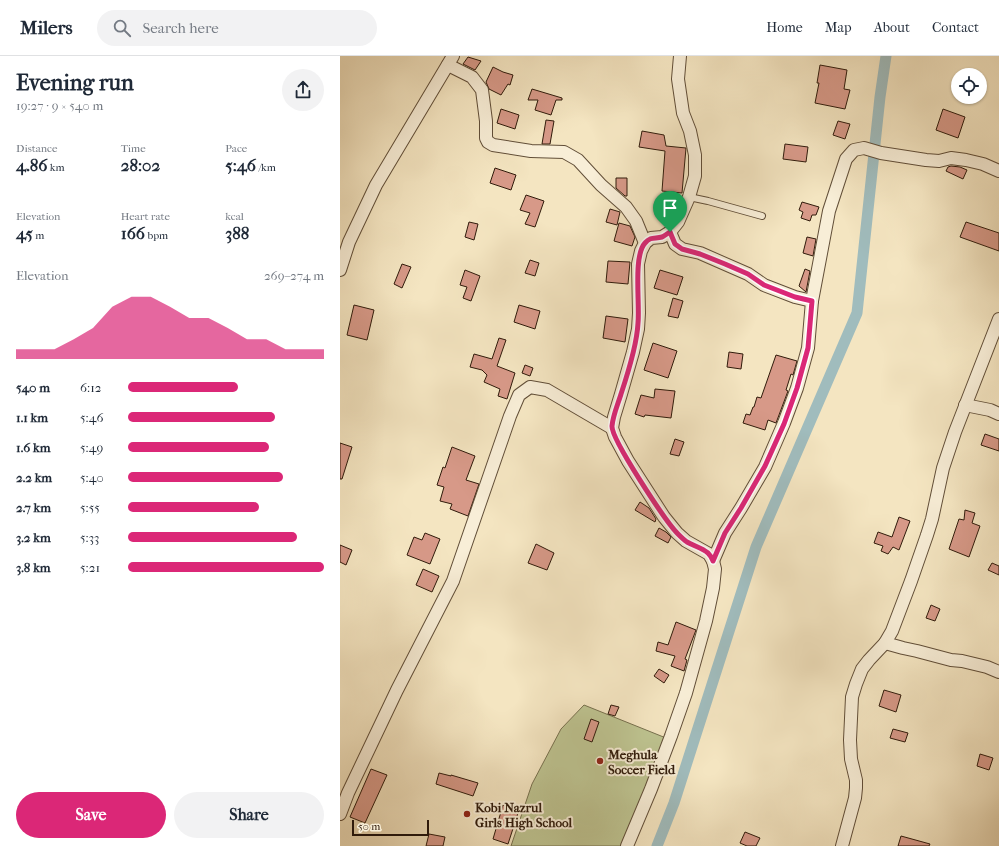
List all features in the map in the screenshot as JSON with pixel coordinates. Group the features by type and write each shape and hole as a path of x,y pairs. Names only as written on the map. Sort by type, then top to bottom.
{"street":[{"path":"627,846 651,789 686,693 706,621 715,569 709,554 686,541 676,533 664,517 628,461 615,438 612,428 638,329 638,264 641,251 645,243 652,238 662,237 670,232 678,222 689,197 694,176 696,155 690,131 683,113 678,79 680,56"},
{"path":"340,270 349,242 376,185 451,61 472,77 482,90 486,121 486,138 488,142 494,145 531,151 564,152 578,160 601,185 626,207 636,221 645,243"},
{"path":"713,561 725,533 765,466 784,424 797,388 808,348 812,301 829,211 846,159 854,150 864,148 881,153 926,160 939,161 951,158 966,160 983,164 999,171"},
{"path":"670,232 675,244 682,249 700,254 748,274 764,285 795,297 812,301"},
{"path":"842,846 855,798 856,788 856,780 851,759 850,740 852,697 862,669 885,643 892,632 932,519 943,468 955,432 999,319"},
{"path":"340,814 348,793 397,690 453,581 510,416 519,395 530,387 546,390 612,428"},
{"path":"965,405 990,410 999,414"},
{"path":"885,643 951,660 986,667 999,672"}],"lane":[{"path":"689,197 762,216"}],"green space":[{"name":"Meghula Soccer Field","path":"584,705 666,738 622,846 511,846 532,784 561,729"}],"building":[{"path":"468,57 481,61 475,70 463,64"},
{"path":"820,65 847,70 844,89 850,90 845,109 815,103 819,83 817,83"},
{"path":"493,67 513,75 510,85 508,84 501,95 489,89 486,82"},
{"path":"532,89 562,98 562,100 556,100 551,115 535,110 538,100 528,100"},
{"path":"501,109 519,115 515,129 497,123"},
{"path":"943,109 965,117 958,138 936,130"},
{"path":"546,120 554,121 550,144 542,144"},
{"path":"838,121 850,124 845,139 833,135"},
{"path":"642,131 664,135 666,146 686,148 682,193 662,191 665,151 639,147"},
{"path":"785,144 808,147 806,162 783,159"},
{"path":"948,167 960,167 967,170 963,179 946,171"},
{"path":"495,168 516,175 511,190 490,183"},
{"path":"616,178 627,178 627,196 616,188"},
{"path":"526,195 544,201 535,227 525,224 530,213 520,210"},
{"path":"802,202 819,207 816,215 812,215 810,221 801,218 803,212 799,210"},
{"path":"610,209 620,212 617,225 606,222"},
{"path":"469,222 478,224 474,240 465,237"},
{"path":"966,222 999,233 999,251 960,237"},
{"path":"619,223 630,226 635,237 632,246 614,241"},
{"path":"807,237 816,239 813,256 803,253"},
{"path":"530,260 539,263 535,276 525,273"},
{"path":"608,261 630,262 628,284 606,282"},
{"path":"402,264 411,267 402,288 394,284"},
{"path":"805,269 810,271 806,292 799,286"},
{"path":"465,270 480,276 471,301 463,298 467,287 460,285"},
{"path":"660,270 683,277 677,295 654,288"},
{"path":"673,298 683,301 678,318 668,316"},
{"path":"354,305 374,310 367,340 347,335"},
{"path":"519,305 540,311 535,329 514,322"},
{"path":"606,316 628,319 625,342 603,338"},
{"path":"499,338 506,340 497,366 515,373 507,399 498,396 500,389 484,382 487,375 482,370 470,367 474,354 492,359"},
{"path":"653,343 677,351 668,378 644,370"},
{"path":"729,352 743,354 741,369 727,367"},
{"path":"776,355 797,361 793,375 791,374 786,390 788,391 776,423 768,420 765,430 743,423 746,414 750,415 757,397 761,398"},
{"path":"525,365 533,368 530,376 522,373"},
{"path":"655,389 675,391 671,418 645,415 644,417 635,414 641,395 654,398"},
{"path":"985,434 999,439 999,451 981,445"},
{"path":"675,439 684,442 679,456 670,454"},
{"path":"340,443 352,447 342,479 340,479"},
{"path":"452,447 475,456 466,480 479,484 468,516 450,509 452,504 440,501 444,487 437,485"},
{"path":"640,502 649,508 656,519 655,522 635,510"},
{"path":"965,510 975,513 972,523 980,526 969,557 949,549 959,519 964,520"},
{"path":"899,517 910,521 899,550 893,547 888,554 881,551 883,546 874,543 878,532 892,537"},
{"path":"659,528 671,537 668,543 655,536"},
{"path":"425,533 440,539 430,564 407,555 414,537 422,540"},
{"path":"536,544 554,553 547,570 528,563"},
{"path":"340,545 352,550 346,565 340,562"},
{"path":"992,563 999,566 999,575 988,570"},
{"path":"423,569 439,576 432,592 416,585"},
{"path":"931,605 940,609 935,621 926,618"},
{"path":"676,622 696,630 685,659 687,660 684,671 671,666 675,656 656,651 658,642 668,645"},
{"path":"659,669 669,675 664,683 654,676"},
{"path":"884,690 901,695 896,712 879,706"},
{"path":"611,705 619,707 615,716 608,714"},
{"path":"591,719 599,722 592,742 584,739"},
{"path":"893,729 908,733 905,742 890,738"},
{"path":"980,754 993,758 989,770 977,766"},
{"path":"371,769 387,775 365,823 350,817"},
{"path":"439,773 478,783 473,796 436,784"},
{"path":"503,805 519,810 508,844 493,839"},
{"path":"745,832 760,838 756,846 747,846 740,843"},
{"path":"429,834 445,837 443,846 426,846"},
{"path":"901,836 930,844 929,846 898,846"}],"waterway":[{"path":"657,846 674,803 756,547 857,313 880,97 886,56"}],"place":[{"name":"Meghula Soccer Field","path":"600,761"},
{"name":"Kobi Nazrul Girls High School","path":"467,814"}],"route":[{"path":"670,232 675,244 682,249 700,254 748,274 764,285 795,297 812,301 808,348 797,388 784,424 765,466 725,533 713,561 709,554 686,541 676,533 628,461 615,438 612,428 638,329 638,264 641,251 645,243 652,238 662,237 670,232"}]}
